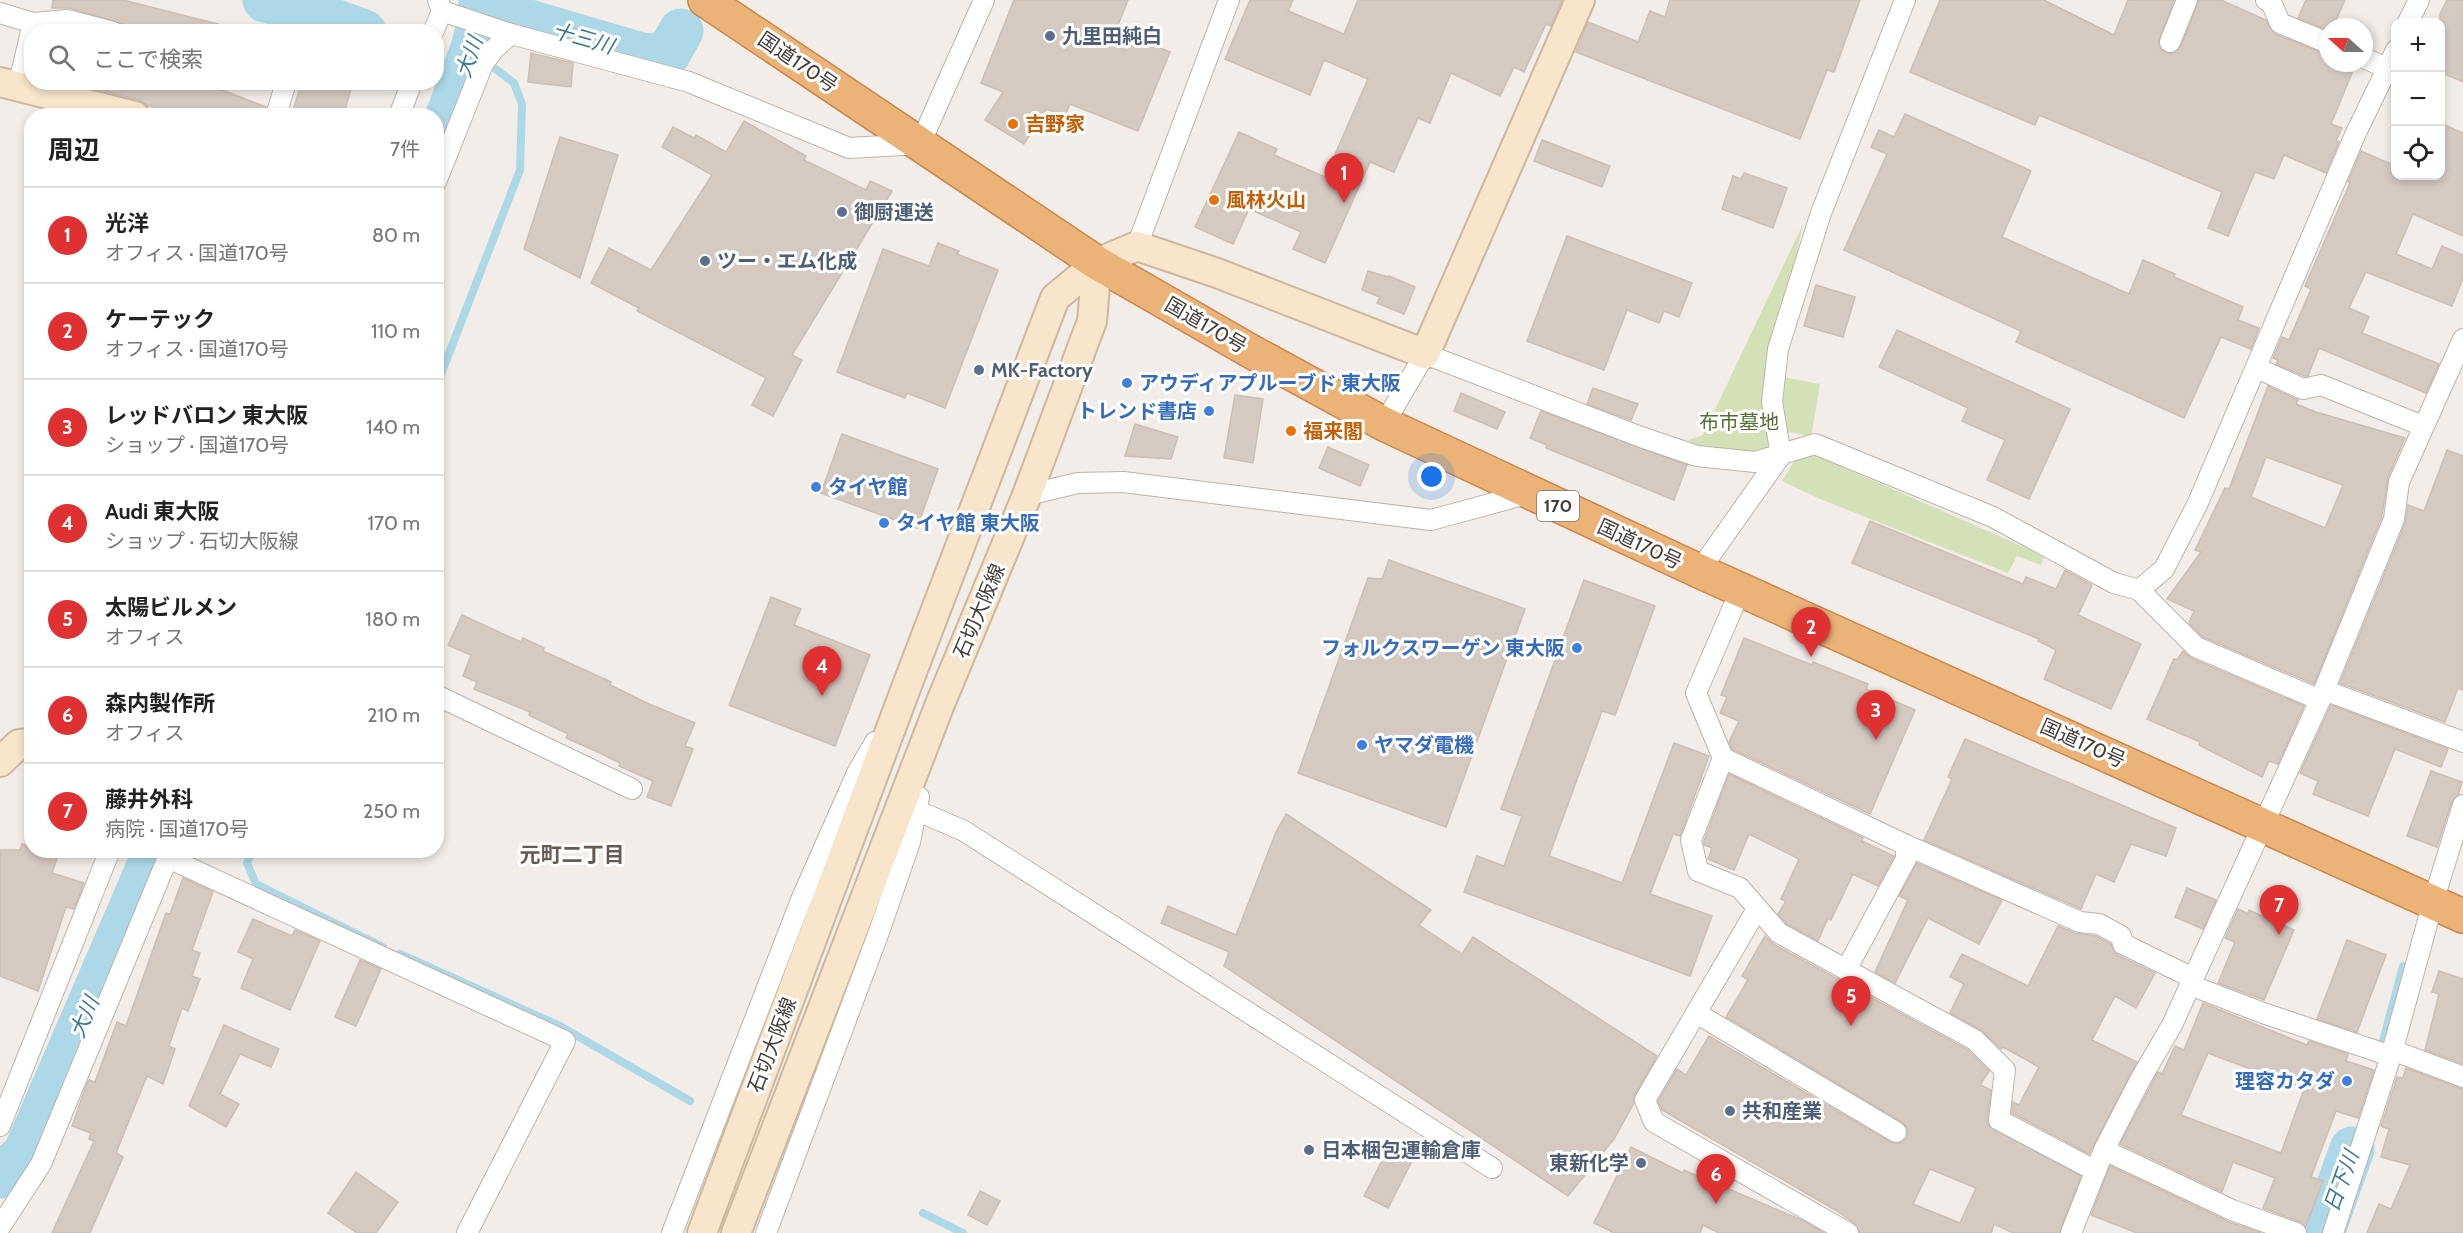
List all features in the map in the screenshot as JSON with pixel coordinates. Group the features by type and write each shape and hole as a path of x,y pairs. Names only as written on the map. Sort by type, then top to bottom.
{"highway":[{"name":"国道170号","path":"705,0 1097,262 1252,352 1384,424 1699,571 2463,916"}],"main road":[{"path":"1097,262 1137,246 1217,273 1425,354 1580,0"},
{"path":"9,85 24,89"},
{"path":"29,90 102,108"},
{"name":"石切大阪線","path":"736,1233 940,704 1027,495 1092,321 1097,262"},
{"name":"石切大阪線","path":"702,1233 1055,298 1097,262"},
{"path":"0,762 19,744 24,744"}],"street":[{"path":"440,15 689,82 849,148 920,144 984,0"},
{"path":"1137,246 1229,0"},
{"path":"1699,571 1781,455 1772,402 1778,349 1821,213 1905,0"},
{"path":"2170,42 2187,0"},
{"path":"2266,0 2271,2 2280,23 2319,39"},
{"path":"2410,18 2419,0"},
{"path":"0,13 33,23 67,20 82,24"},
{"path":"444,162 483,64 505,32"},
{"path":"9,85 24,46"},
{"path":"2139,590 2164,569 2197,505 2355,135 2391,60"},
{"path":"2373,62 2387,68"},
{"path":"278,108 284,90"},
{"path":"402,108 409,90"},
{"path":"2071,1233 2104,1150 2139,1080 2172,1025 2322,695 2394,519 2398,482 2463,339"},
{"path":"1384,424 1425,354 1641,437 1697,456 1755,462 1815,444 1994,517 2114,583 2139,590 2196,647 2322,695 2463,742"},
{"path":"2256,368 2303,388 2321,385 2423,426"},
{"path":"1027,495 1078,483 1123,482 1431,520 1530,493"},
{"path":"1741,589 1696,693 1723,758 2080,922 2098,924 2121,936 2123,944 2192,981 2263,1013 2463,1077"},
{"path":"672,1233 801,900 857,773 906,688"},
{"path":"444,699 632,789"},
{"path":"766,1233 879,932 910,842 940,704"},
{"path":"1723,758 1691,840 1698,871 1740,888 1779,933 1975,1040 2005,1070 1999,1120 2096,1171"},
{"path":"2333,1233 2392,1053 2433,902 2463,805"},
{"path":"916,810 964,831 1492,1168"},
{"path":"1846,969 1906,859 1906,844"},
{"path":"0,1126 107,858"},
{"path":"0,1227 41,1164 167,858"},
{"path":"177,858 565,1041 467,1233"},
{"path":"1757,909 1645,1100 1654,1122 1848,1233"},
{"path":"1696,1013 1896,1132"},
{"path":"2104,1150 2232,1210 2296,1233"}],"green space":[{"name":"布市墓地","path":"1803,224 1765,406 1769,452 1699,448 1688,440 1703,435"},
{"path":"1783,377 1820,384 1811,437 1786,431 1780,398"},
{"path":"1811,453 2044,556 2041,565 2017,556 2008,573 1820,499 1782,481 1795,460"}],"building":[{"path":"53,0 123,0 218,24 123,24 70,8 52,8"},
{"path":"1014,0 1128,0 1116,30 1170,52 1138,131 1070,104 1065,116 1046,109 1024,144 985,120 1003,92 981,83"},
{"path":"1250,0 1293,0 1288,11 1344,34 1358,0 1562,0 1551,26 1546,24 1524,72 1514,67 1500,96 1451,73 1430,123 1418,118 1394,172 1370,162 1325,263 1293,249 1301,232 1249,209 1233,244 1195,227 1239,132 1277,149 1274,155 1325,177 1368,79 1324,60 1310,95 1225,59"},
{"path":"1670,0 1860,0 1834,72 1827,70 1800,139 1576,52 1588,22 1638,42 1650,11 1665,17"},
{"path":"1940,0 2044,0 2114,35 2128,0 2174,0 2158,43 2161,50 2171,54 2177,52 2181,46 2199,0 2221,0 2266,20 2275,34 2319,51 2319,72 2352,73 2331,124 2342,128 2336,141 2339,142 2326,173 2284,155 2274,179 2255,172 2228,236 2208,228 2222,192 2039,115 2035,125 1910,72"},
{"path":"2306,0 2345,0 2337,18 2319,18 2319,26 2298,18"},
{"path":"2447,0 2463,0 2463,82 2445,74 2445,18 2440,18"},
{"path":"531,53 573,63 571,87 528,82"},
{"path":"101,90 222,90 266,107 157,108 139,100"},
{"path":"299,90 351,90 345,108 294,108"},
{"path":"1905,114 2031,171 2002,237 2129,294 2143,260 2175,274 2174,277 2243,307 2238,320 2259,328 2251,349 2221,337 2184,418 2016,342 2021,331 1844,250 1887,154 1871,147 1879,130 1894,137"},
{"path":"744,121 806,156 804,160 866,190 870,181 892,191 792,355 802,360 773,416 752,405 766,378 637,311 639,308 591,283 609,248 651,270 712,175 662,147 673,127 694,138 696,135 726,152"},
{"path":"2445,125 2463,133 2463,236 2413,214 2396,254 2432,269 2442,246 2463,255 2463,278 2452,306 2366,272 2349,308 2369,317 2362,333 2439,364 2426,393 2319,348 2308,376 2276,364 2278,360 2273,358 2282,337 2289,340 2311,289 2305,286 2350,183 2348,182 2361,151 2391,164 2391,180 2445,180"},
{"path":"560,137 618,155 580,278 524,249"},
{"path":"1542,140 1610,166 1602,187 1534,161"},
{"path":"1744,173 1787,188 1773,228 1722,209 1733,176 1741,179"},
{"path":"1567,236 1692,283 1679,317 1664,311 1659,323 1627,310 1604,370 1527,341"},
{"path":"938,243 959,251 957,254 998,270 945,408 907,393 905,398 837,372 883,249 929,266"},
{"path":"1368,271 1389,276 1415,287 1404,314 1377,303 1380,297 1362,290"},
{"path":"1816,285 1855,297 1843,337 1804,326"},
{"path":"1897,330 2070,409 2029,499 1987,480 2005,440 1962,421 1968,408 1879,367"},
{"path":"2268,386 2298,400 2296,404 2316,412 2405,438 2388,477 2382,516 2314,684 2203,637 2189,623 2194,611 2167,599 2201,552 2195,550 2225,488 2229,489","holes":["2266,457 2343,485 2325,528 2251,497"]},
{"path":"1593,388 1638,404 1631,420 1587,404"},
{"path":"1461,393 1505,412 1497,429 1454,411"},
{"path":"1235,395 1263,399 1253,463 1224,458"},
{"path":"1541,411 1687,465 1674,500 1546,448 1547,445 1530,438"},
{"path":"1135,424 1178,437 1171,459 1125,456"},
{"path":"842,434 938,469 917,528 821,493"},
{"path":"1328,447 1369,465 1360,486 1319,468"},
{"path":"2447,450 2463,456 2463,690 2458,688 2445,722 2340,683 2405,524 2408,505 2424,511"},
{"path":"1870,521 2023,584 2026,577 2056,589 2065,570 2092,585 2078,615 2141,644 2111,709 2044,679 2056,650 2038,641 2039,639 1852,563"},
{"path":"1389,560 1525,609 1446,827 1298,773 1368,578 1382,579"},
{"path":"1584,580 1655,606 1615,715 1602,711 1549,856 1622,883 1674,743 1709,756 1680,836 1673,834 1650,894 1712,916 1690,976 1464,892 1477,856 1504,866 1522,816 1501,809"},
{"path":"771,597 801,609 794,625 870,655 835,746 729,705"},
{"path":"462,615 521,642 523,638 544,648 543,651 611,682 610,685 695,723 685,746 693,749 671,806 647,797 653,781 566,738 568,734 529,715 530,712 474,689 477,682 463,676 471,655 448,645"},
{"path":"1744,638 1868,684 1866,689 1915,710 1870,814 1732,749 1729,742 1739,721 1720,713 1727,697 1721,695"},
{"path":"2183,651 2191,658 2304,706 2278,764 2269,761 2262,777 2199,745 2200,742 2147,719 2174,659 2177,660"},
{"path":"2331,705 2448,749 2441,767 2395,749 2368,816 2313,794 2318,781 2300,773"},
{"path":"1965,739 2176,828 2166,856 2131,844 2114,882 2096,874 2081,909 1924,840 1952,779 1948,777"},
{"path":"2431,771 2462,782 2458,795 2452,801 2437,847 2407,836"},
{"path":"1729,774 1863,838 1862,841 1894,856 1878,886 1853,874 1818,941 1787,924 1778,914 1786,901 1781,899 1799,859 1749,834 1734,870 1708,859 1712,848 1704,845 1704,841"},
{"path":"1286,814 1431,910 1419,925 1462,954 1473,937 1657,1056 1635,1094 1634,1103 1614,1139 1568,1196 1224,966 1229,952 1161,923 1168,906 1236,935 1276,832"},
{"path":"22,844 24,845 24,858 57,858 52,873 84,883 74,909 66,907 38,991 0,976 0,850 20,850"},
{"path":"1917,863 2002,900 1979,944 1928,918 1895,983 1875,972 1908,900 1899,896"},
{"path":"183,878 213,892 192,950 200,953 192,976 200,979 188,1011 182,1008 169,1046 175,1049 163,1084 147,1076 116,1153 123,1157 90,1233 52,1233 94,1141 89,1139 91,1133 72,1126 87,1083 89,1080 95,1082 117,1022 126,1026 166,913 170,914"},
{"path":"2187,888 2216,900 2203,929 2175,917"},
{"path":"2238,909 2248,914 2249,910 2294,930 2264,1000 2218,983 2235,942 2225,938"},
{"path":"253,919 292,936 295,930 320,941 290,1010 241,988 253,959 238,952"},
{"path":"2058,926 2075,933 2095,936 2111,944 2117,955 2155,973 2136,1008 2115,996 2092,1040 2137,1062 2089,1154 2012,1113 2013,1102 2019,1105 2039,1067 2003,1047 2001,1049 1981,1030 1950,1013 1964,984 1950,977 1962,954 2028,986"},
{"path":"1765,936 1773,944 1968,1050 1989,1071 1980,1085 1991,1090 1987,1119 1989,1126 2081,1176 2059,1233 2013,1233 1994,1224 1991,1233 1860,1233 1854,1223 1837,1211 1662,1110 1658,1101 1677,1069 1686,1075 1709,1036 1890,1142 1901,1143 1907,1138 1907,1127 1902,1122 1726,1017 1748,980 1742,976","holes":["1930,1169 1976,1188 1960,1223 1913,1204"]},
{"path":"2347,940 2386,955 2357,1032 2317,1019"},
{"path":"360,960 381,969 356,1026 335,1017"},
{"path":"2439,971 2463,979 2463,1064 2425,1050 2439,994 2432,992"},
{"path":"2203,1003 2307,1045 2309,1041 2348,1054 2346,1061 2374,1070 2358,1118 2336,1111 2311,1177 2323,1181 2306,1226 2263,1208 2275,1178 2233,1162 2222,1192 2120,1144 2158,1072 2162,1074 2175,1046 2184,1050","holes":["2208,1053 2300,1088 2299,1091 2303,1092 2281,1153 2181,1115"]},
{"path":"224,1025 279,1049 271,1067 240,1054 220,1094 239,1104 226,1127 189,1106"},
{"path":"2406,1068 2463,1089 2463,1233 2367,1233 2379,1204 2391,1209 2410,1165 2381,1157 2389,1129 2381,1126 2397,1077 2403,1078"},
{"path":"1391,1143 1415,1155 1388,1208 1364,1196"},
{"path":"1631,1147 1683,1173 1684,1170 1804,1221 1824,1233 1719,1233 1703,1225 1700,1233 1614,1233 1594,1223"},
{"path":"2110,1166 2227,1221 2261,1233 2137,1233 2091,1215"},
{"path":"356,1172 398,1202 376,1233 357,1233 328,1213"},
{"path":"980,1191 1000,1201 987,1225 968,1215"}],"waterway":[{"path":"265,0 301,9 342,24"},
{"name":"大川","path":"444,126 472,51 483,12 481,3"},
{"name":"十三川","path":"477,33 505,15 645,56 668,54 681,31"},
{"path":"444,366 520,170 522,104 514,83 472,51"},
{"name":"大川","path":"0,1176 25,1154 153,858"},
{"path":"249,858 247,863 256,884 383,947"},
{"path":"400,954 560,1026 690,1101"},
{"name":"日下川","path":"2382,1045 2403,966"},
{"name":"日下川","path":"2322,1233 2352,1149"},
{"path":"923,1213 963,1233"}],"place":[{"name":"九里田純白","path":"1050,36"},
{"name":"吉野家","path":"1013,124"},
{"name":"風林火山","path":"1214,200"},
{"name":"光洋","path":"1344,203"},
{"name":"御厨運送","path":"842,212"},
{"name":"ツー・エム化成","path":"705,261"},
{"name":"MK-Factory","path":"979,370"},
{"name":"アウディアプルーブド 東大阪","path":"1127,383"},
{"name":"トレンド書店","path":"1209,411"},
{"name":"福来閣","path":"1291,431"},
{"name":"タイヤ館","path":"816,487"},
{"name":"タイヤ館 東大阪","path":"884,523"},
{"name":"フォルクスワーゲン 東大阪","path":"1577,648"},
{"name":"ケーテック","path":"1811,657"},
{"name":"Audi 東大阪","path":"822,696"},
{"name":"レッドバロン 東大阪","path":"1876,740"},
{"name":"ヤマダ電機","path":"1362,745"},
{"name":"藤井外科","path":"2279,935"},
{"name":"太陽ビルメン","path":"1851,1026"},
{"name":"理容カタダ","path":"2347,1081"},
{"name":"共和産業","path":"1730,1111"},
{"name":"日本梱包運輸倉庫","path":"1309,1150"},
{"name":"東新化学","path":"1641,1163"},
{"name":"森内製作所","path":"1716,1204"}],"district":[{"name":"元町二丁目","path":"572,854"}]}
